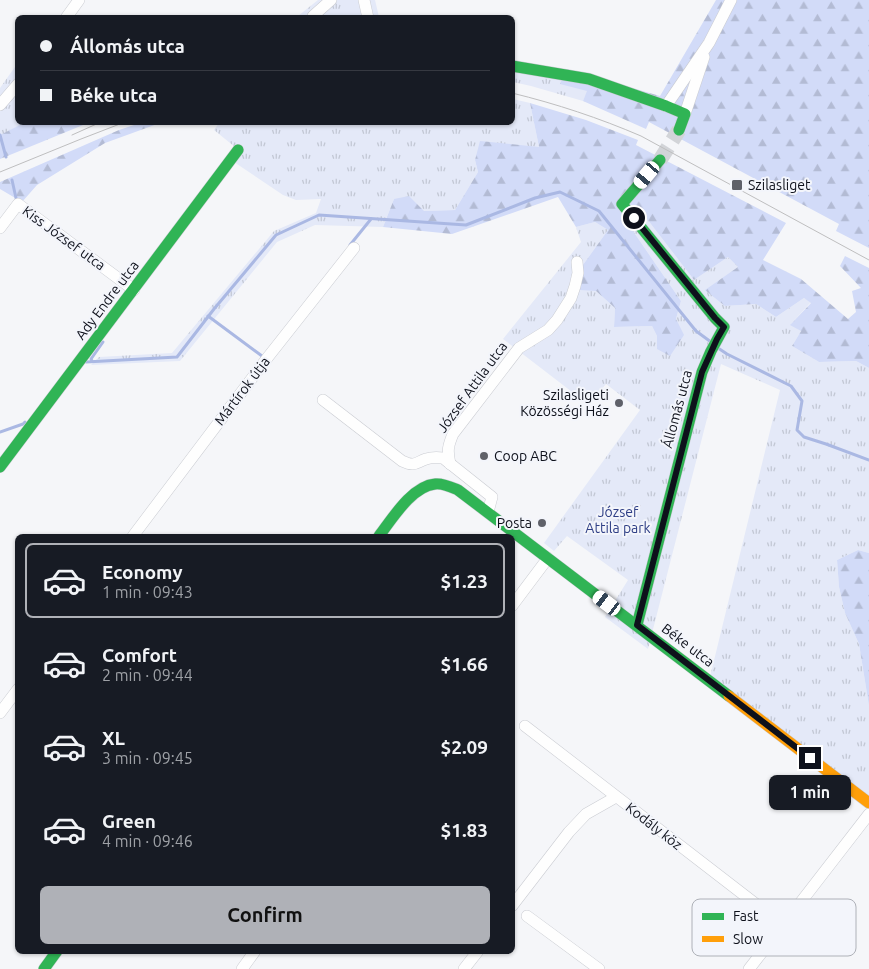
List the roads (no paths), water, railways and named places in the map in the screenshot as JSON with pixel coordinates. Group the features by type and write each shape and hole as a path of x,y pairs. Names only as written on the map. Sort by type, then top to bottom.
{"street":[{"path":"68,15 79,0"},
{"path":"318,15 331,0"},
{"path":"364,0 367,15"},
{"path":"666,106 709,43 731,0"},
{"path":"679,130 709,43"},
{"path":"515,67 589,79 685,114"},
{"path":"0,105 15,88"},
{"name":"Ady Endre utca","path":"0,467 238,150"},
{"name":"Állomás utca","path":"637,625 702,372 724,327 622,204 660,160"},
{"name":"Kiss József utca","path":"0,228 18,204 134,290"},
{"name":"Mártírok útja","path":"135,534 268,357 354,248"},
{"name":"József Attila utca","path":"450,464 448,446 453,434 519,348 548,330 565,309 578,278 577,262"},
{"path":"323,400 408,464 415,465 435,457 443,458 492,497 488,512"},
{"name":"Béke utca","path":"381,534 408,500 422,487 434,484 458,490 869,803"},
{"path":"515,602 548,558"},
{"path":"0,713 15,693"},
{"name":"Kodály köz","path":"525,726 749,899"},
{"path":"515,902 586,814 616,796"},
{"path":"803,899 869,814"},
{"path":"527,916 599,969"},
{"path":"44,969 55,954"},
{"path":"242,969 254,954"},
{"path":"464,969 476,954"},
{"path":"749,969 759,956"}],"waterway":[{"path":"0,135 6,157"},
{"path":"12,180 16,198"},
{"path":"86,362 177,357 214,309 276,235 319,215 466,225 535,198 560,192 599,211 696,331 711,342"},
{"path":"350,245 371,219"},
{"path":"208,316 262,356 262,358"},
{"path":"92,361 91,359 103,342"},
{"path":"718,348 791,386 802,401 797,430 804,437 869,460"},
{"path":"0,432 25,422"}],"tunnel":[{"path":"660,160 679,130"}],"tram line":[{"path":"515,94 578,112 641,136 869,260"},
{"path":"72,135 94,125"},
{"path":"0,172 117,125"}],"place":[{"name":"Szilasliget","path":"737,185"},
{"name":"Szilasligeti Közösségi Ház","path":"619,403"},
{"name":"Coop ABC","path":"484,456"},
{"name":"Posta","path":"542,523"}],"park label":[{"name":"József Attila park","path":"618,520"}]}
